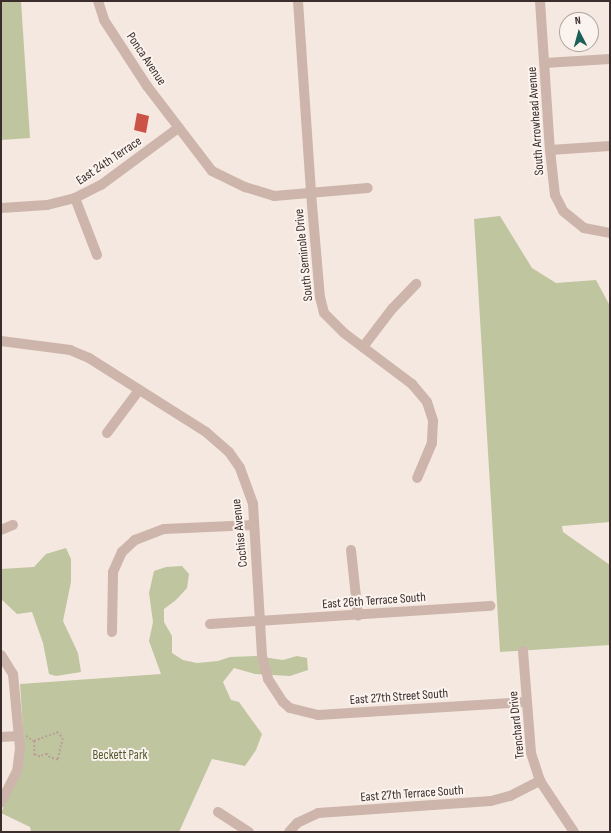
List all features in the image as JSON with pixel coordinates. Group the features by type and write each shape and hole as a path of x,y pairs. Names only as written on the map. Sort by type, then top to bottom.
{"street":[{"name":"Ponca Avenue","path":"98,1 104,20 178,128 212,171 245,187 274,196 311,193"},
{"name":"South Seminole Drive","path":"298,1 311,193 320,297 324,312 331,322 412,384 431,410 434,421 432,443 417,478"},
{"name":"South Arrowhead Avenue","path":"540,1 550,150 557,201 569,217 584,228 610,233"},
{"path":"545,64 610,59"},
{"name":"East 24th Terrace","path":"1,208 47,205 75,198 101,185 178,128"},
{"path":"550,150 610,146"},
{"path":"311,193 368,188"},
{"path":"75,198 97,254"},
{"path":"362,347 392,309 416,284"},
{"name":"Cochise Avenue","path":"1,342 70,350 89,358 206,432 229,452 248,486 254,525 262,656 268,679 279,697"},
{"path":"107,433 139,390"},
{"path":"1,530 13,525"},
{"path":"112,632 113,572 122,552 135,540 164,530 254,525"},
{"path":"351,550 358,616"},
{"name":"East 26th Terrace South","path":"210,624 358,616 490,606"},
{"name":"Trenchard Drive","path":"523,651 531,753 540,781 574,832"},
{"path":"1,655 13,674 20,760 17,771 1,803"},
{"name":"East 27th Street South","path":"279,697 290,708 318,715 527,702"},
{"path":"1,737 18,736"},
{"name":"East 27th Terrace South","path":"289,832 298,823 318,814 491,801 510,796 540,781"},
{"path":"218,812 249,832"}],"path":[{"path":"18,736 30,736 34,741 34,755 40,756 47,754 50,758 58,760 63,738 57,732 34,741"}],"green space":[{"path":"1,1 21,1 30,138 1,140"},
{"path":"500,216 532,268 556,283 596,280 610,306 610,522 562,526 563,532 610,565 610,645 500,652 474,219"},
{"path":"66,548 71,559 71,582 63,621 78,653 81,672 56,676 49,674 43,643 32,612 17,614 1,599 1,569 34,567 46,554"},
{"name":"Beckett Park","path":"182,566 189,574 187,588 176,600 164,609 164,622 172,636 172,653 183,660 197,663 218,661 230,657 256,656 283,660 297,656 307,658 308,670 290,676 255,674 234,668 223,682 231,700 239,702 262,734 256,750 245,766 212,759 179,832 31,832 30,827 1,813 22,766 24,745 20,684 161,674 149,641 153,622 149,593 154,571 166,567"}],"building":[{"path":"137,113 149,116 146,133 134,130"}]}
